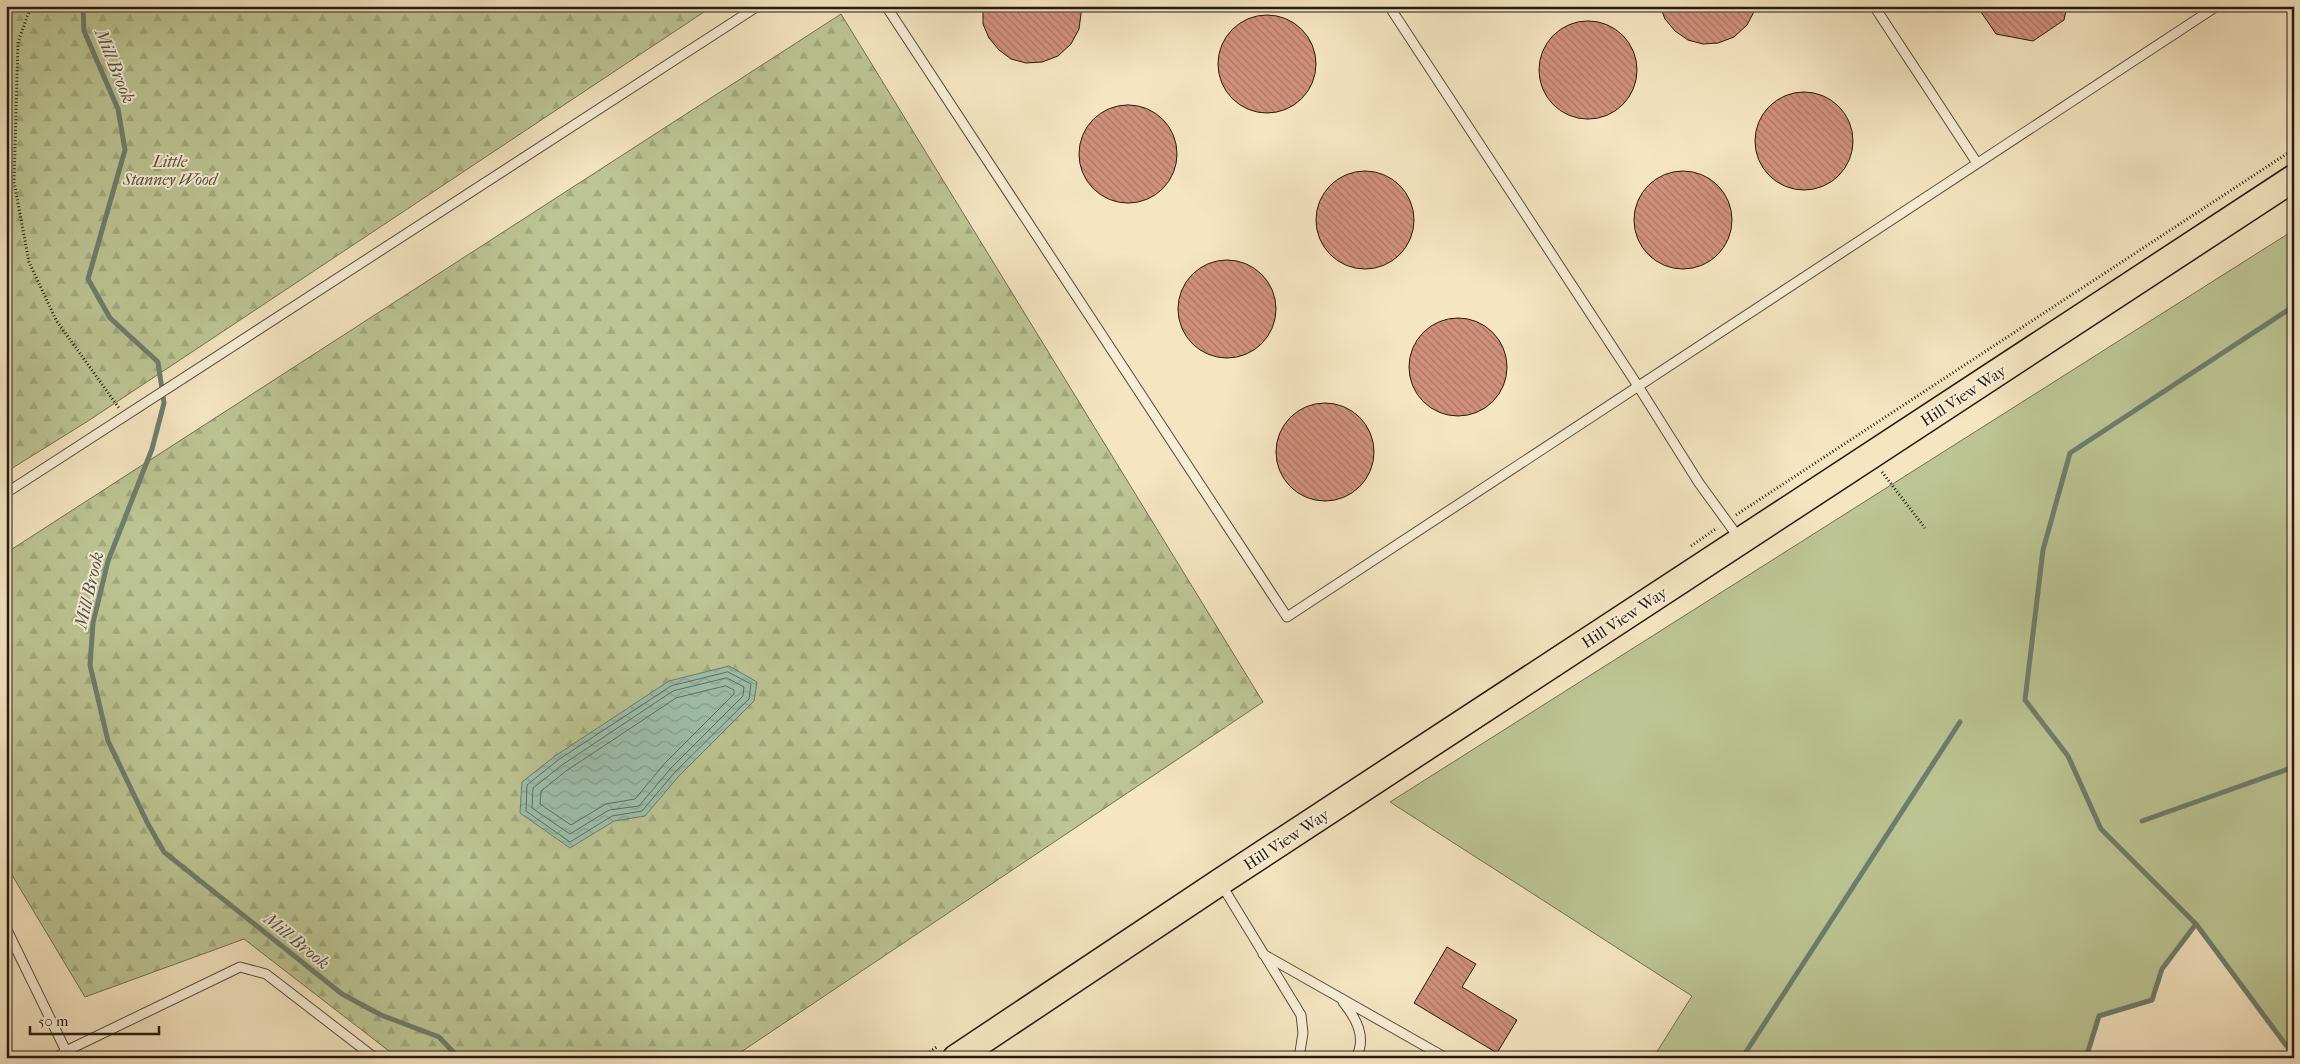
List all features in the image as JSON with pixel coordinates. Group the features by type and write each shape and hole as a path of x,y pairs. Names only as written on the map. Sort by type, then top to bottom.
{"main road":[{"name":"Hill View Way","path":"956,1058 1220,882 2294,178"}],"lane":[{"path":"6,493 758,6"},
{"path":"886,6 1287,617 2216,6"},
{"path":"1389,6 1638,386 1699,483 1741,540"},
{"path":"1874,6 1978,163"},
{"path":"1220,882 1301,1015 1303,1033 1299,1058"},
{"path":"6,928 66,1051"},
{"path":"1263,954 1446,1058"},
{"path":"56,1058 66,1051 240,967 266,974 375,1058"},
{"path":"1339,997 1351,1012 1362,1039 1356,1058"}],"path":[{"path":"31,6 18,42 14,182 29,262 56,320 125,416"},
{"path":"1870,456 1925,528"}],"green space":[{"name":"Little Stanney Wood","path":"6,6 713,6 88,421 6,472"},
{"path":"841,14 1263,702 732,1058 398,1058 244,939 85,997 6,865 6,553"},
{"path":"2294,230 2294,1056 2196,924 2162,969 2152,1000 2099,1016 2086,1058 1653,1058 1692,996 1390,802"}],"water":[{"path":"729,666 757,682 754,701 679,776 645,816 614,821 570,848 520,813 522,782 555,756 669,681"}],"building":[{"path":"983,6 1082,6 1079,29 1071,44 1058,56 1042,62 1026,63 1011,59 999,50 989,38 983,24"},
{"path":"1660,6 1757,6 1747,25 1734,37 1718,43 1703,44 1688,40 1675,31 1665,19"},
{"path":"1977,6 2067,6 2064,20 2033,41 1996,34"},
{"path":"1267,15 1286,19 1302,29 1312,45 1316,64 1312,83 1302,99 1286,109 1267,113 1248,109 1232,99 1222,83 1218,64 1222,45 1232,29 1248,19"},
{"path":"1588,21 1607,25 1623,35 1633,51 1637,70 1633,89 1623,105 1607,115 1588,119 1569,115 1553,105 1543,89 1539,70 1543,51 1553,35 1569,25"},
{"path":"1804,92 1823,96 1839,106 1849,122 1853,141 1849,160 1839,176 1823,186 1804,190 1785,186 1769,176 1759,160 1755,141 1759,122 1769,106 1785,96"},
{"path":"1128,105 1147,109 1163,119 1173,135 1177,154 1173,173 1163,189 1147,199 1128,203 1109,199 1093,189 1083,173 1079,154 1083,135 1093,119 1109,109"},
{"path":"1365,171 1384,175 1400,185 1410,201 1414,220 1410,239 1400,255 1384,265 1365,269 1346,265 1330,255 1320,239 1316,220 1320,201 1330,185 1346,175"},
{"path":"1683,171 1702,175 1718,185 1728,201 1732,220 1728,239 1718,255 1702,265 1683,269 1664,265 1648,255 1638,239 1634,220 1638,201 1648,185 1664,175"},
{"path":"1227,260 1246,264 1262,274 1272,290 1276,309 1272,328 1262,344 1246,354 1227,358 1208,354 1192,344 1182,328 1178,309 1182,290 1192,274 1208,264"},
{"path":"1458,318 1477,322 1493,332 1503,348 1507,367 1503,386 1493,402 1477,412 1458,416 1439,412 1423,402 1413,386 1409,367 1413,348 1423,332 1439,322"},
{"path":"1325,403 1344,407 1360,417 1370,433 1374,452 1370,471 1360,487 1344,497 1325,501 1306,497 1290,487 1280,471 1276,452 1280,433 1290,417 1306,407"},
{"path":"1447,947 1476,964 1462,987 1517,1020 1497,1053 1414,1003"}],"waterway":[{"name":"Mill Brook","path":"83,6 84,31 118,109 125,150 88,279 110,318 158,362 164,403 152,449 108,561 93,623 90,665 108,741 148,824 164,852 342,994 381,1015 439,1037 459,1058"},
{"path":"2294,306 2070,453 2043,550 2025,700 2068,756 2101,829 2196,924 2294,1056"},
{"path":"1742,1058 1960,722"},
{"path":"2142,821 2294,767"},
{"path":"2086,1058 2099,1016 2152,1000 2162,969 2196,924"}]}
